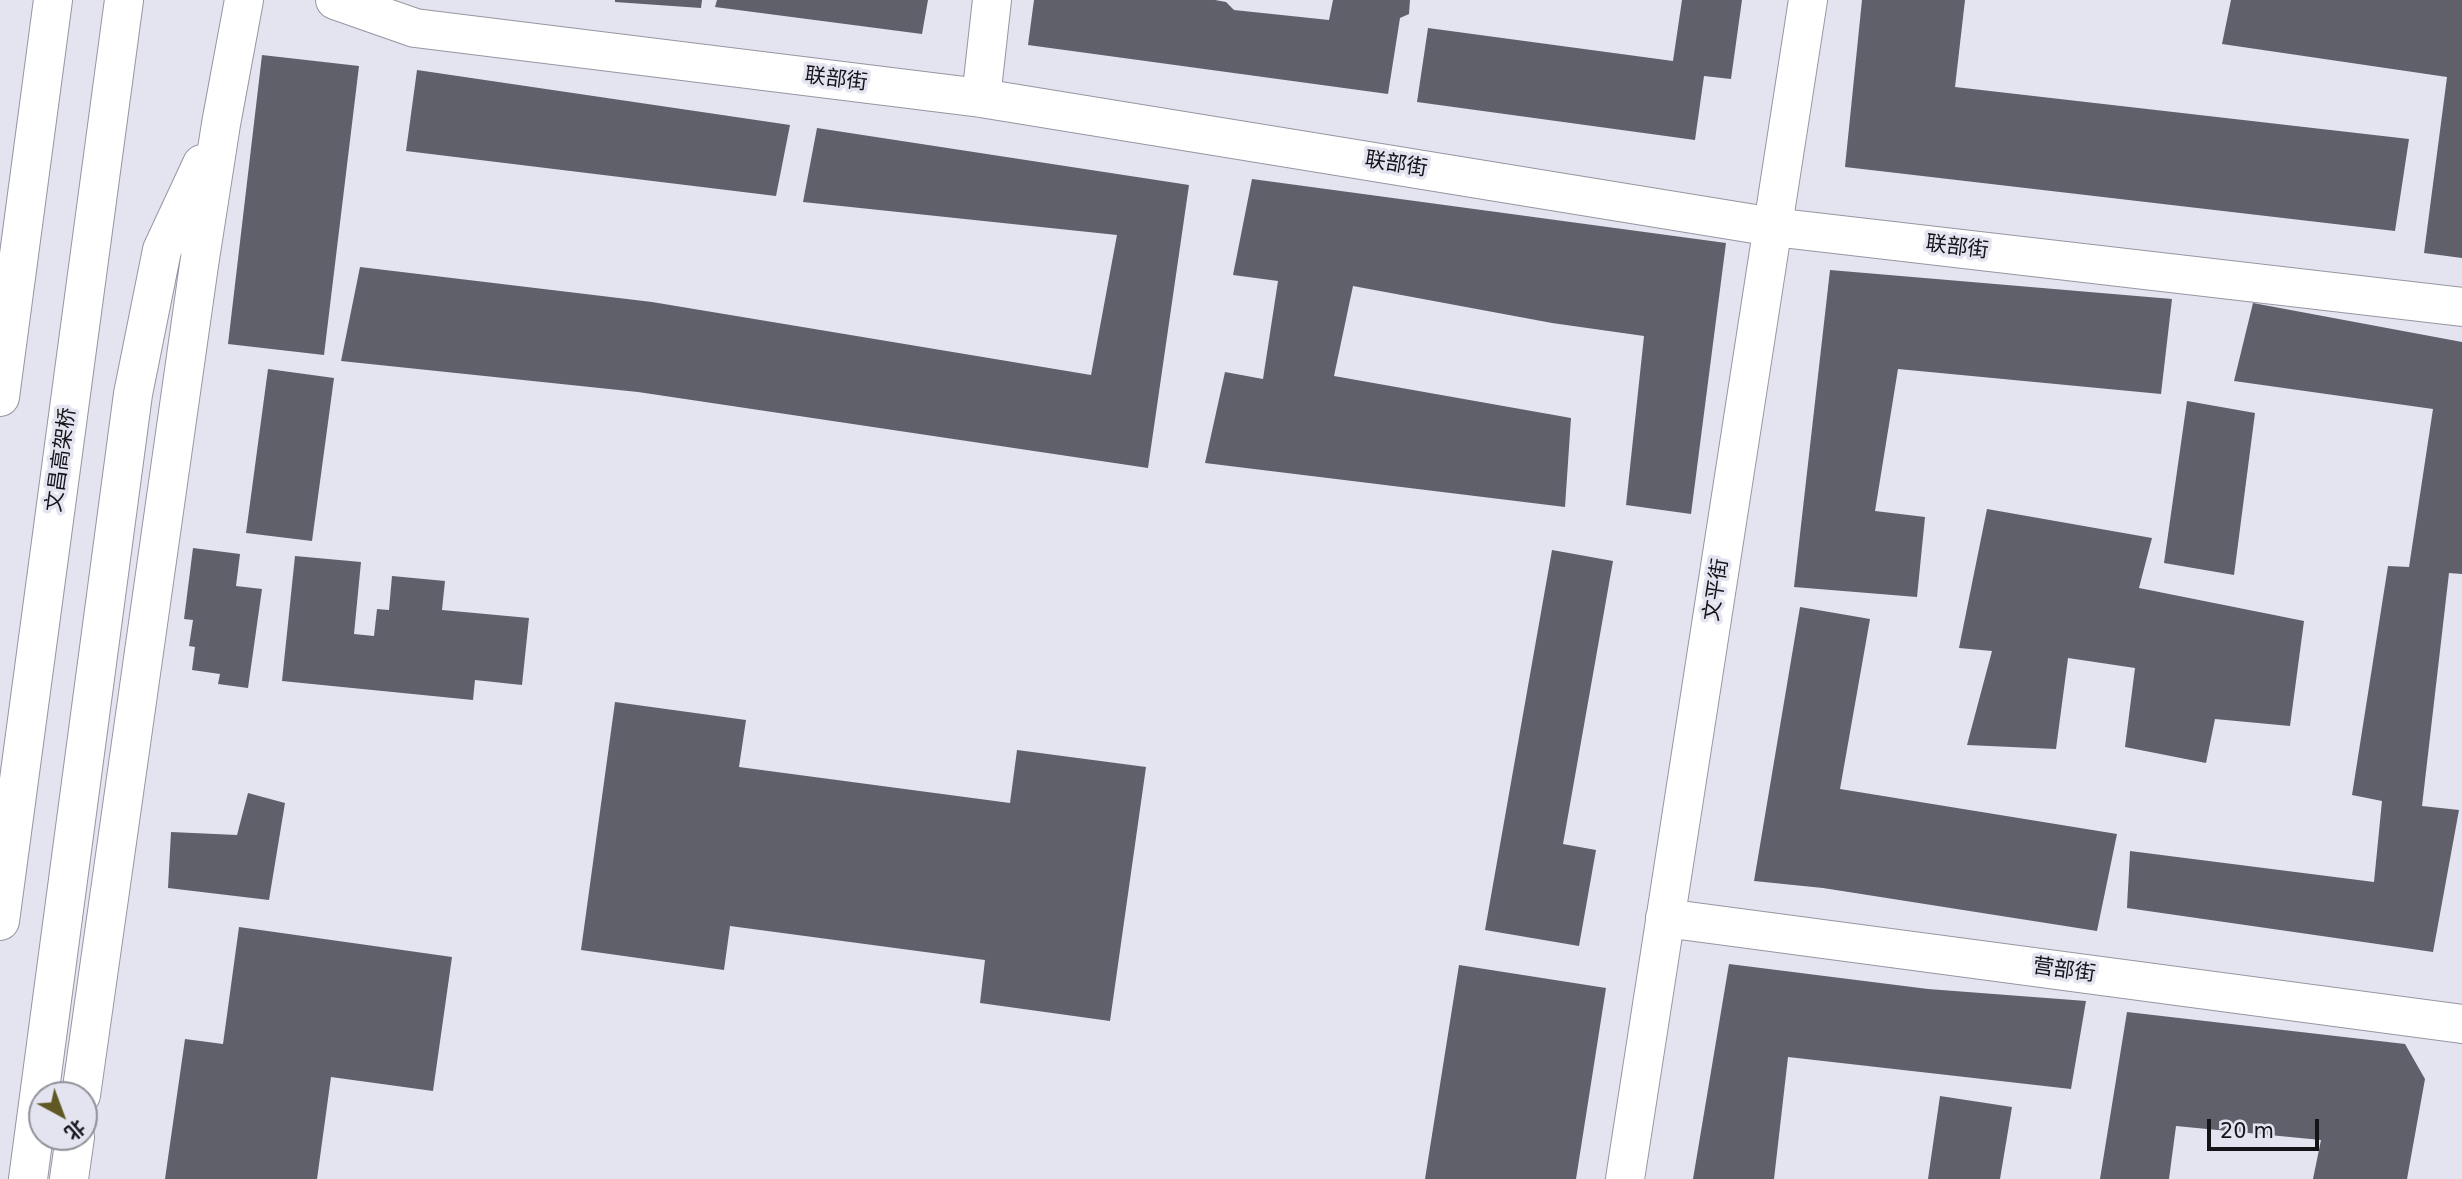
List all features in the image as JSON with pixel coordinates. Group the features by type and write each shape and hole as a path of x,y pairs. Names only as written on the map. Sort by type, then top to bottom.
{"main road":[{"path":"0,397 52,0"},
{"name":"文昌高架桥","path":"0,921 124,0"},
{"path":"83,1081 221,124 244,0"},
{"name":"联部街","path":"335,0 415,28 981,98 1773,227 2462,307"},
{"path":"981,98 992,0"},
{"name":"文平街","path":"1625,1179 1808,0"},
{"path":"28,1179 132,394 162,250 221,124"},
{"name":"营部街","path":"1665,918 2462,1024"},
{"path":"69,1179 73,1151"}],"building":[{"path":"615,0 702,0 701,8"},
{"path":"717,0 928,0 922,34 715,7"},
{"path":"1034,0 1215,0 1226,2 1234,10 1329,20 1333,0 1410,0 1409,14 1400,18 1388,94 1028,45"},
{"path":"1682,0 1742,0 1731,79 1704,76 1695,140 1417,102 1428,28 1673,61"},
{"path":"1862,0 1965,0 1955,87 2409,139 2395,231 1845,167"},
{"path":"2231,0 2462,0 2462,258 2424,253 2447,77 2222,44"},
{"path":"262,55 359,66 324,355 228,344"},
{"path":"417,70 790,125 776,196 406,151"},
{"path":"817,128 1189,185 1148,468 638,392 341,361 360,267 652,302 1091,375 1117,235 803,202"},
{"path":"1252,179 1726,243 1691,514 1626,505 1644,336 1552,323 1353,286 1334,376 1571,418 1565,507 1205,463 1225,372 1263,379 1278,281 1233,275"},
{"path":"1830,270 2172,299 2161,394 1898,369 1875,511 1925,517 1917,597 1794,587"},
{"path":"2253,303 2462,342 2462,574 2449,573 2422,806 2459,810 2433,952 2127,908 2130,851 2374,882 2382,801 2352,795 2388,566 2409,567 2433,409 2234,381"},
{"path":"268,369 334,378 312,541 246,533"},
{"path":"2187,401 2255,413 2234,575 2164,563"},
{"path":"1987,509 2152,538 2139,588 2304,621 2290,726 2215,719 2206,763 2125,747 2135,668 2068,658 2056,749 1967,745 1992,651 1959,648"},
{"path":"193,548 240,554 236,586 262,589 248,688 218,684 220,674 192,670 195,647 189,646 193,620 184,619"},
{"path":"1552,550 1613,561 1563,844 1596,850 1579,946 1485,930"},
{"path":"295,556 361,562 354,634 374,636 377,609 389,610 392,576 445,581 442,610 529,618 522,685 475,680 473,700 282,681"},
{"path":"1800,607 1870,619 1840,789 2117,834 2097,931 1823,888 1754,881"},
{"path":"615,702 746,720 739,767 1010,803 1017,750 1146,767 1110,1021 980,1003 985,960 730,926 724,970 581,950"},
{"path":"248,793 285,803 269,900 168,888 171,832 237,835"},
{"path":"239,927 452,957 433,1091 331,1077 317,1179 165,1179 185,1039 223,1044"},
{"path":"1729,964 1928,989 2086,1001 2071,1089 1788,1057 1774,1179 1693,1179"},
{"path":"1459,965 1606,988 1576,1179 1425,1179"},
{"path":"2127,1012 2405,1044 2425,1079 2407,1179 2313,1179 2321,1140 2176,1126 2169,1179 2100,1179"},
{"path":"1940,1096 2012,1107 2000,1179 1928,1179"}]}
